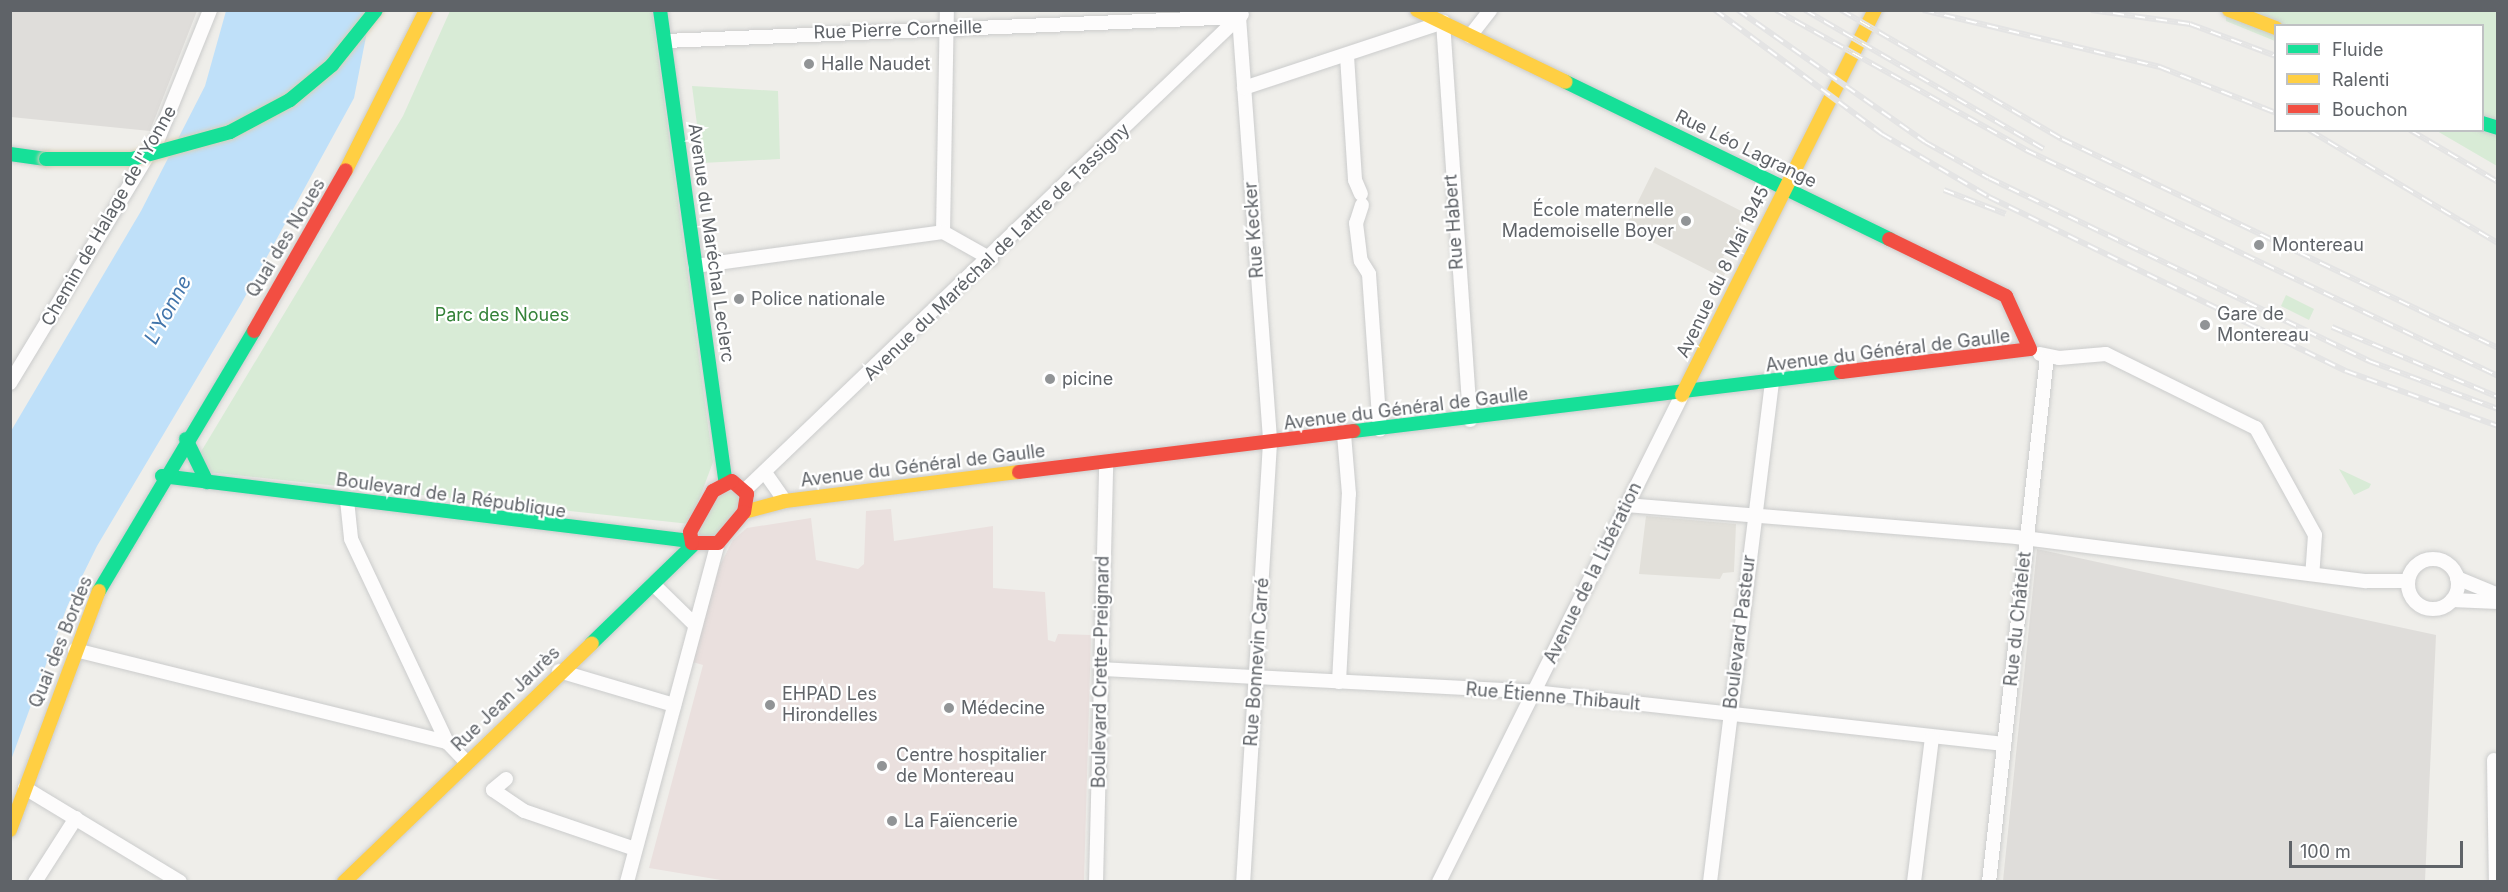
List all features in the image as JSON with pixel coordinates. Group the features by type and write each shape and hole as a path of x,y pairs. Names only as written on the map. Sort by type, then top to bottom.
{"main road":[{"path":"10,154 46,159 132,159 230,132 290,100 332,65 376,10"},
{"name":"Quai des Noues","path":"162,476 327,208 426,10"},
{"name":"Avenue du Maréchal Leclerc","path":"660,10 725,480"},
{"name":"Rue Léo Lagrange","path":"1417,10 2006,296 2030,349"},
{"name":"Avenue du 8 Mai 1945","path":"1682,395 1875,10"},
{"path":"2229,10 2274,27"},
{"name":"Avenue du Général de Gaulle","path":"744,512 785,501 1682,395 2030,349"},
{"path":"186,439 207,482"},
{"name":"Boulevard de la République","path":"162,476 692,542 718,543"},
{"name":"Quai des Bordes","path":"10,830 75,650 101,586 162,476"},
{"path":"692,542 708,500 725,480"},
{"name":"Avenue du Général de Gaulle","path":"725,480 746,492 785,501"},
{"path":"718,543 744,512 746,492"},
{"name":"Rue Jean Jaurès","path":"344,882 559,671 653,584 692,542"}],"street":[{"name":"Chemin de Halage de l'Yonne","path":"10,383 158,139 210,10"},
{"path":"943,232 947,10"},
{"path":"1470,36 1490,10"},
{"name":"Rue Pierre Corneille","path":"665,41 1242,14"},
{"name":"Rue Kecker","path":"1242,14 1244,88 1270,443"},
{"name":"Avenue du Maréchal de Lattre de Tassigny","path":"746,492 991,259 1242,14"},
{"path":"1244,88 1347,56 1443,22"},
{"name":"Rue Habert","path":"1443,22 1470,420"},
{"path":"1347,56 1355,180 1361,200 1356,223 1361,261 1369,274 1380,430"},
{"path":"695,267 943,232 991,259"},
{"path":"2030,349 2047,357 2106,354 2256,428 2315,535 2312,574"},
{"name":"Rue du Châtelet","path":"1989,882 2047,357"},
{"name":"Boulevard Pasteur","path":"1710,882 1772,382"},
{"name":"Avenue de la Libération","path":"1439,882 1682,395"},
{"path":"1339,682 1349,494 1344,435"},
{"name":"Rue Bonnevin Carré","path":"1243,882 1270,443"},
{"name":"Boulevard Crette-Preignard","path":"1096,882 1106,463"},
{"name":"Avenue du Général de Gaulle","path":"766,474 785,501"},
{"path":"348,500 351,539 447,742 465,762"},
{"path":"1627,506 2027,538 2312,574 2408,581"},
{"path":"627,882 718,543"},
{"path":"2408,581 2418,564 2434,559 2449,564 2457,578 2498,596"},
{"path":"2452,600 2457,578"},
{"path":"2408,581 2421,606 2438,608 2452,600 2498,602"},
{"path":"653,584 695,626"},
{"path":"75,650 447,742"},
{"name":"Rue Étienne Thibault","path":"1101,669 1533,692 2004,744"},
{"path":"559,671 674,705"},
{"path":"1914,882 1932,737"},
{"path":"2494,760 2496,882"},
{"path":"506,779 493,790 514,806 635,849"},
{"path":"25,788 180,882"},
{"path":"35,882 76,818"}],"shaded area":[{"path":"10,11 197,11 150,131 11,117"},
{"name":"École maternelle Mademoiselle Boyer","path":"1655,167 1747,214 1723,257 1730,261 1723,278 1625,228"},
{"name":"Centre hospitalier de Montereau","path":"891,509 894,541 993,526 993,588 1045,592 1048,640 1055,642 1058,634 1091,635 1084,881 733,882 649,868 703,665 693,662 718,569 733,540 747,528 811,518 816,560 858,569 864,564 866,511"},
{"path":"1646,516 1736,524 1734,572 1723,573 1720,579 1639,574"},
{"path":"2037,549 2436,635 2425,881 2003,881"}],"green space":[{"path":"2226,10 2497,11 2497,166 2439,132 2484,132 2484,24 2274,24 2274,41 2226,21"},
{"name":"Parc des Noues","path":"450,11 652,11 713,462 690,524 190,470 403,116"},
{"path":"692,86 778,91 780,159 702,163"},
{"path":"2286,295 2314,309 2309,320 2281,306"},
{"path":"2339,469 2371,484 2369,488 2354,495"},
{"path":"737,491 741,505 717,536 707,541 699,536 699,526 721,492"}],"water":[{"name":"L'Yonne","path":"226,11 371,11 354,98 241,304 97,546 67,607 11,760 11,431 141,211 205,86"}],"railway":[{"path":"1715,10 1882,134 1989,197 2346,371 2498,426"},
{"path":"1738,10 1925,142 1989,178 2369,361 2498,409"},
{"path":"1776,10 2026,150 2498,376"},
{"path":"1805,10 2044,149"},
{"path":"1841,10 2062,139 2498,348"},
{"path":"1923,10 2160,67 2274,112"},
{"path":"2091,10 2190,24 2274,55"},
{"path":"2312,132 2498,243"},
{"path":"2413,132 2498,182"},
{"path":"1944,190 2006,214"},
{"path":"2332,327 2498,397"}],"traffic: fast":[{"path":"46,159 132,159 230,132 290,100 332,65 376,10"},
{"path":"660,10 725,481"},
{"path":"1566,82 1889,239"},
{"path":"2484,124 2498,128"},
{"path":"10,154 46,159"},
{"path":"99,591 254,331"},
{"path":"1354,431 1841,372"},
{"path":"186,439 207,482"},
{"path":"162,476 690,541"},
{"path":"592,643 694,544"}],"traffic: slow":[{"path":"346,170 426,10"},
{"path":"1417,10 1566,82"},
{"path":"1682,395 1875,10"},
{"path":"2229,10 2274,27"},
{"path":"744,512 785,501 1019,472"},
{"path":"10,830 99,591"},
{"path":"344,882 592,643"}],"traffic: jam":[{"path":"254,331 346,170"},
{"path":"1841,372 2030,349 2006,296 1889,239"},
{"path":"1019,472 1354,431"},
{"path":"732,481 747,494 744,512 718,543 692,543 690,532 713,491 732,481"}],"place":[{"name":"Halle Naudet","path":"809,64"},
{"name":"École maternelle Mademoiselle Boyer","path":"1686,221"},
{"name":"Montereau","path":"2259,245"},
{"name":"Police nationale","path":"739,299"},
{"name":"Gare de Montereau","path":"2205,325"},
{"name":"picine","path":"1050,379"},
{"name":"EHPAD Les Hirondelles","path":"770,705"},
{"name":"Médecine","path":"949,708"},
{"name":"Centre hospitalier de Montereau","path":"882,766"},
{"name":"La Faïencerie","path":"892,821"}]}
